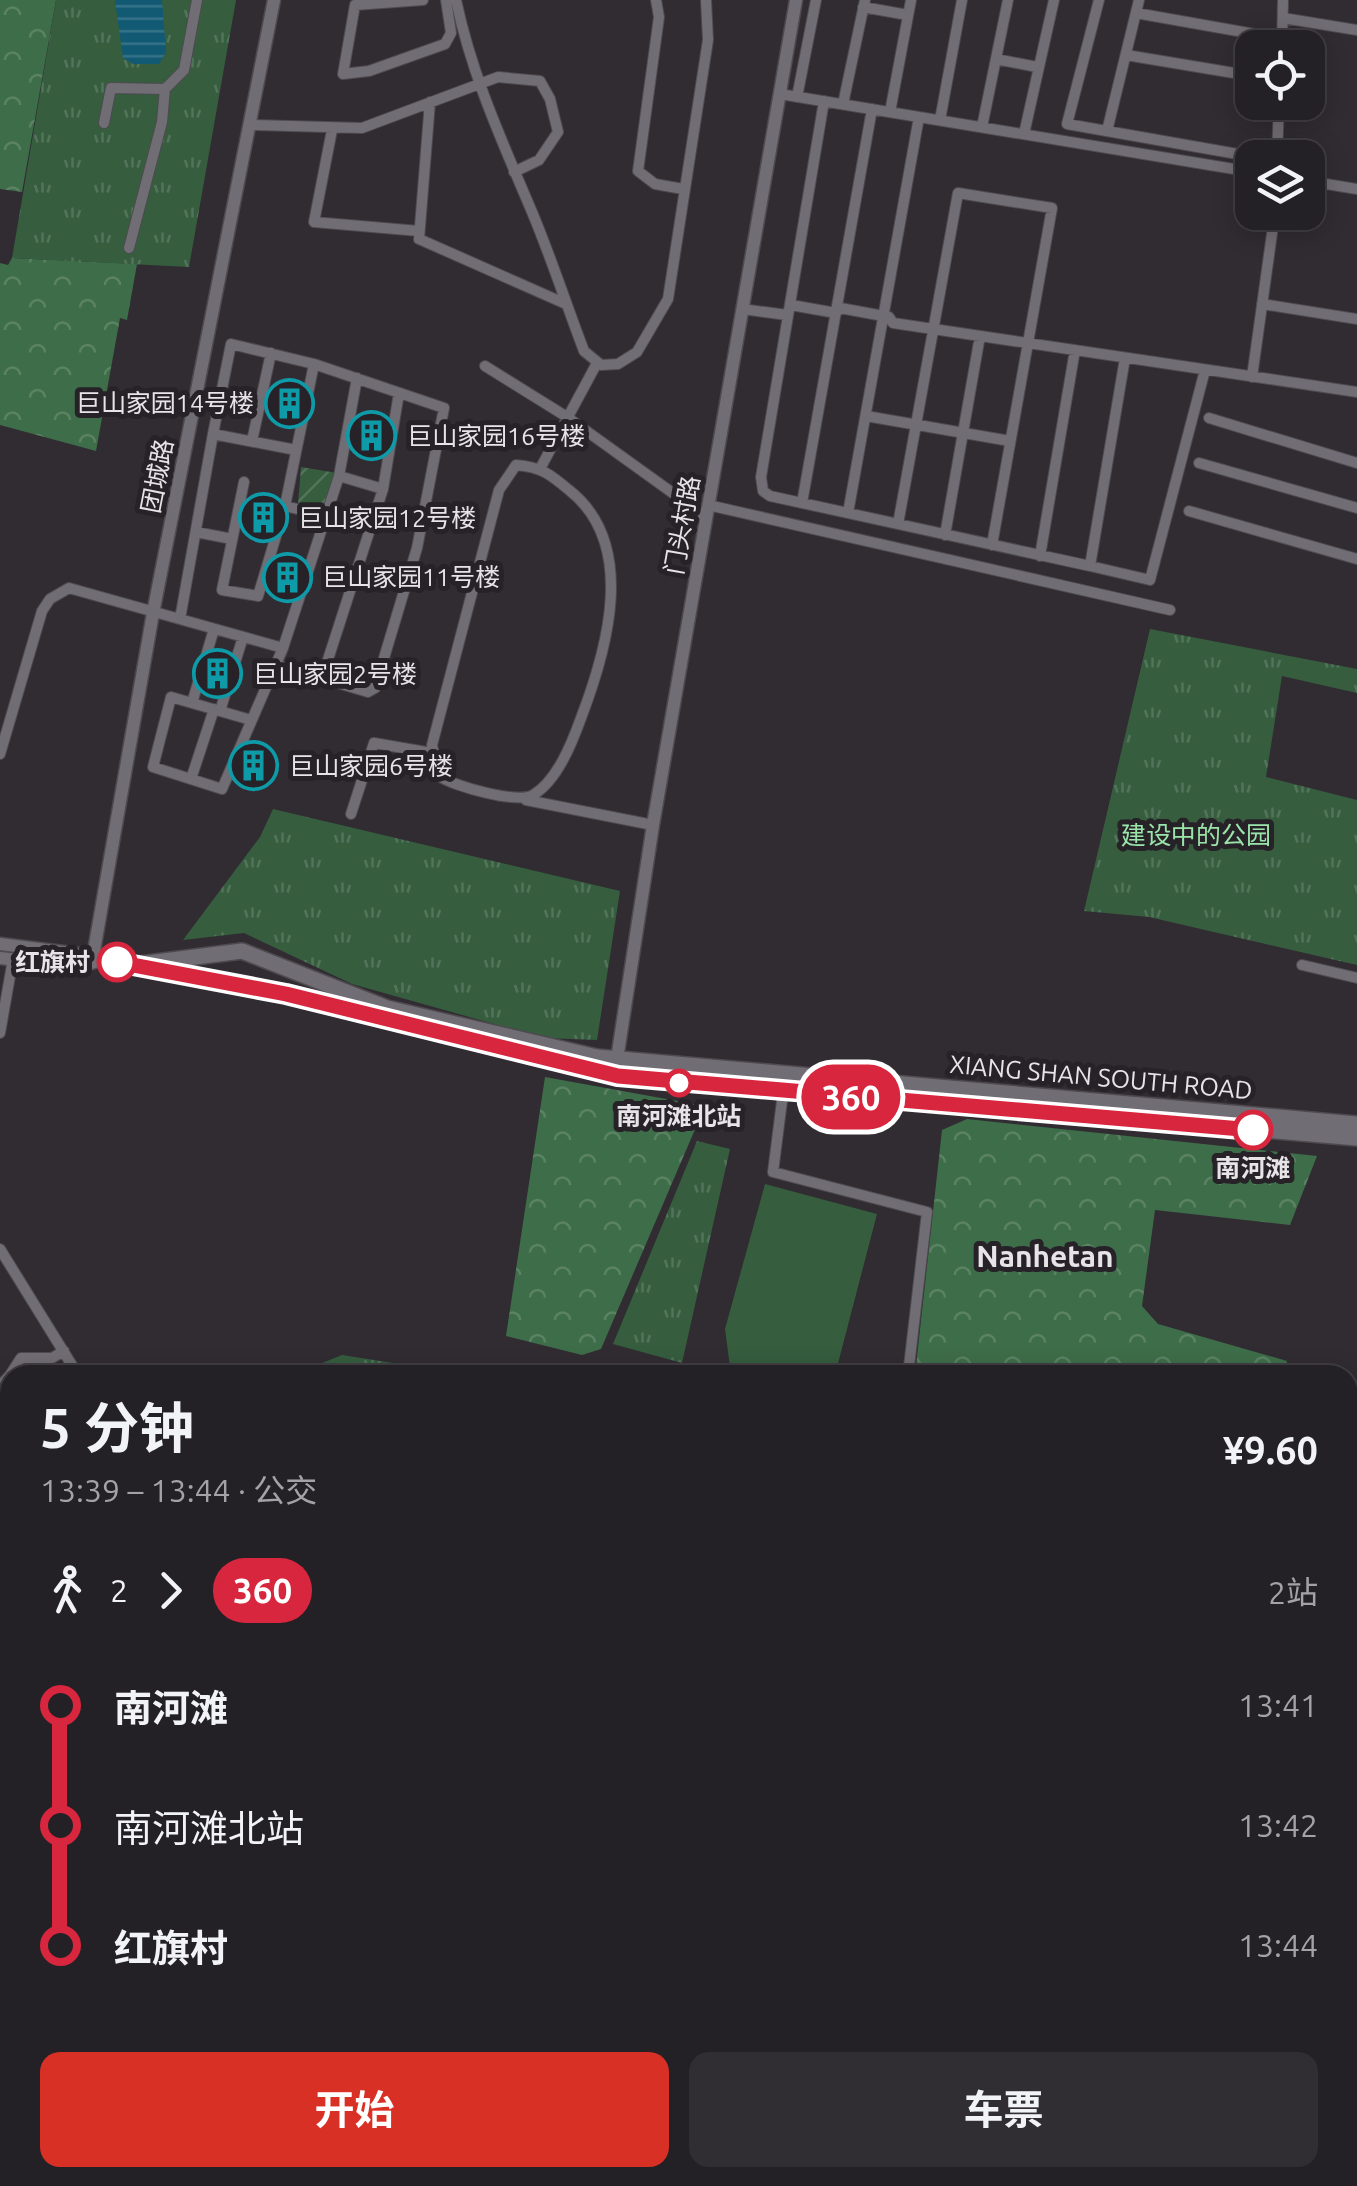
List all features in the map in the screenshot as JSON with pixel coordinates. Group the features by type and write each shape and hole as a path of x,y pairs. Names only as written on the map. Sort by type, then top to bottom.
{"main road":[{"name":"XIANG SHAN SOUTH ROAD","path":"140,964 242,951 387,1008 617,1059 1357,1124"},
{"name":"XIANG SHAN SOUTH ROAD","path":"140,964 334,1005 568,1067 783,1092 1357,1138"}],"street":[{"path":"128,248 162,122 165,89 184,70 197,0"},
{"name":"团城路","path":"92,962 153,613 274,0"},
{"path":"423,0 355,6 343,74 369,72 444,44 451,33 446,0"},
{"path":"456,0 478,84 584,350 597,363 618,364 636,352 668,299 708,40 706,0"},
{"path":"656,0 659,17 638,170 655,184 683,189"},
{"name":"门头村路","path":"617,1059 653,825 796,0"},
{"path":"796,96 816,0"},
{"path":"890,112 911,0"},
{"path":"940,120 962,0"},
{"path":"982,127 1008,0"},
{"path":"1024,134 1054,0"},
{"path":"1099,0 1067,124 1235,154"},
{"path":"1107,131 1139,0"},
{"path":"1283,0 1283,30"},
{"path":"843,104 864,4 908,16"},
{"path":"1136,13 1235,33"},
{"path":"1283,18 1357,30"},
{"path":"1126,55 1235,73"},
{"path":"996,59 1038,67"},
{"path":"250,125 362,128 478,84 517,76 540,81 550,99 558,132 551,148 539,160 514,172"},
{"path":"104,123 111,88 165,89"},
{"path":"780,94 1235,169"},
{"path":"824,101 760,482 770,496 1150,580 1205,370"},
{"path":"430,102 420,239 566,304"},
{"path":"802,503 872,109"},
{"path":"848,513 920,117"},
{"path":"332,130 314,222 419,230"},
{"path":"1325,184 1357,189"},
{"path":"898,524 958,193 1052,208 992,545"},
{"path":"1252,376 1272,230"},
{"path":"1262,304 1357,319"},
{"path":"787,315 790,305 836,312"},
{"path":"836,312 840,308 934,329 1357,392"},
{"path":"742,310 787,315"},
{"path":"945,534 980,336"},
{"path":"180,619 230,344 314,364 444,408 418,548 375,688 368,692 277,664"},
{"path":"1040,556 1075,350"},
{"path":"252,441 270,353"},
{"path":"1090,566 1125,358"},
{"path":"540,467 597,363"},
{"path":"244,482 222,590 258,596 285,506 314,364"},
{"path":"485,366 707,511 1170,610"},
{"path":"251,720 171,697 153,767 222,789 277,664 340,476 357,378"},
{"path":"322,678 383,490 399,393"},
{"path":"866,416 1010,441"},
{"path":"1209,418 1357,463"},
{"path":"214,434 296,450"},
{"path":"1199,463 1357,508"},
{"path":"516,798 530,798 540,790 565,754 607,638 612,594 608,559 590,512 540,467 516,465 499,490 432,753 438,776 449,783 516,798 653,825"},
{"path":"340,476 383,490"},
{"path":"285,506 326,516"},
{"path":"1189,511 1357,559"},
{"path":"196,532 232,539"},
{"path":"0,754 42,611 50,598 69,588 283,648"},
{"path":"192,703 214,628"},
{"path":"191,779 243,637"},
{"path":"351,814 374,743 432,753"},
{"name":"XIANG SHAN SOUTH ROAD","path":"0,944 79,954 92,962"},
{"path":"0,1033 6,958"},
{"name":"XIANG SHAN SOUTH ROAD","path":"6,958 77,967 92,962 140,964"},
{"path":"1302,964 1357,978"},
{"path":"783,1092 773,1172 927,1212 909,1365"},
{"path":"1,1248 72,1365"},
{"path":"17,1365 22,1358 52,1358 64,1352"}],"green space":[{"path":"0,0 56,0 22,192 0,189"},
{"path":"56,0 236,0 189,267 12,258"},
{"path":"12,258 137,264 127,320 120,318 96,451 0,425 0,263 8,265"},
{"path":"301,467 337,473 328,510 298,504"},
{"name":"建设中的公园","path":"1150,629 1357,669 1357,693 1282,676 1266,777 1357,800 1357,965 1149,917 1084,911"},
{"path":"273,809 620,891 597,1040 544,1038 352,984 244,933 183,940 260,837"},
{"path":"545,1077 705,1106 601,1349 582,1355 506,1336"},
{"path":"967,1119 1317,1156 1290,1225 1155,1210 1142,1306 1158,1324 1287,1361 1286,1365 916,1365 942,1130"},
{"path":"697,1141 730,1149 682,1363 613,1344"},
{"path":"765,1184 877,1214 838,1365 730,1365 725,1329"},
{"path":"342,1355 406,1365 318,1365"}],"water":[{"path":"115,0 162,0 166,52 159,64 133,64 123,58"}],"bus line":[{"name":"360","path":"117,962 286,994 568,1067 618,1076 1253,1130"}],"place":[{"name":"巨山家园14号楼","path":"289,403"},
{"name":"巨山家园16号楼","path":"372,436"},
{"name":"巨山家园12号楼","path":"263,518"},
{"name":"巨山家园11号楼","path":"287,577"},
{"name":"巨山家园2号楼","path":"218,674"},
{"name":"巨山家园6号楼","path":"254,766"},
{"name":"红旗村","path":"117,962"},
{"name":"南河滩北站","path":"679,1083"},
{"name":"南河滩","path":"1253,1130"}],"district":[{"name":"Nanhetan","path":"1045,1256"}]}
